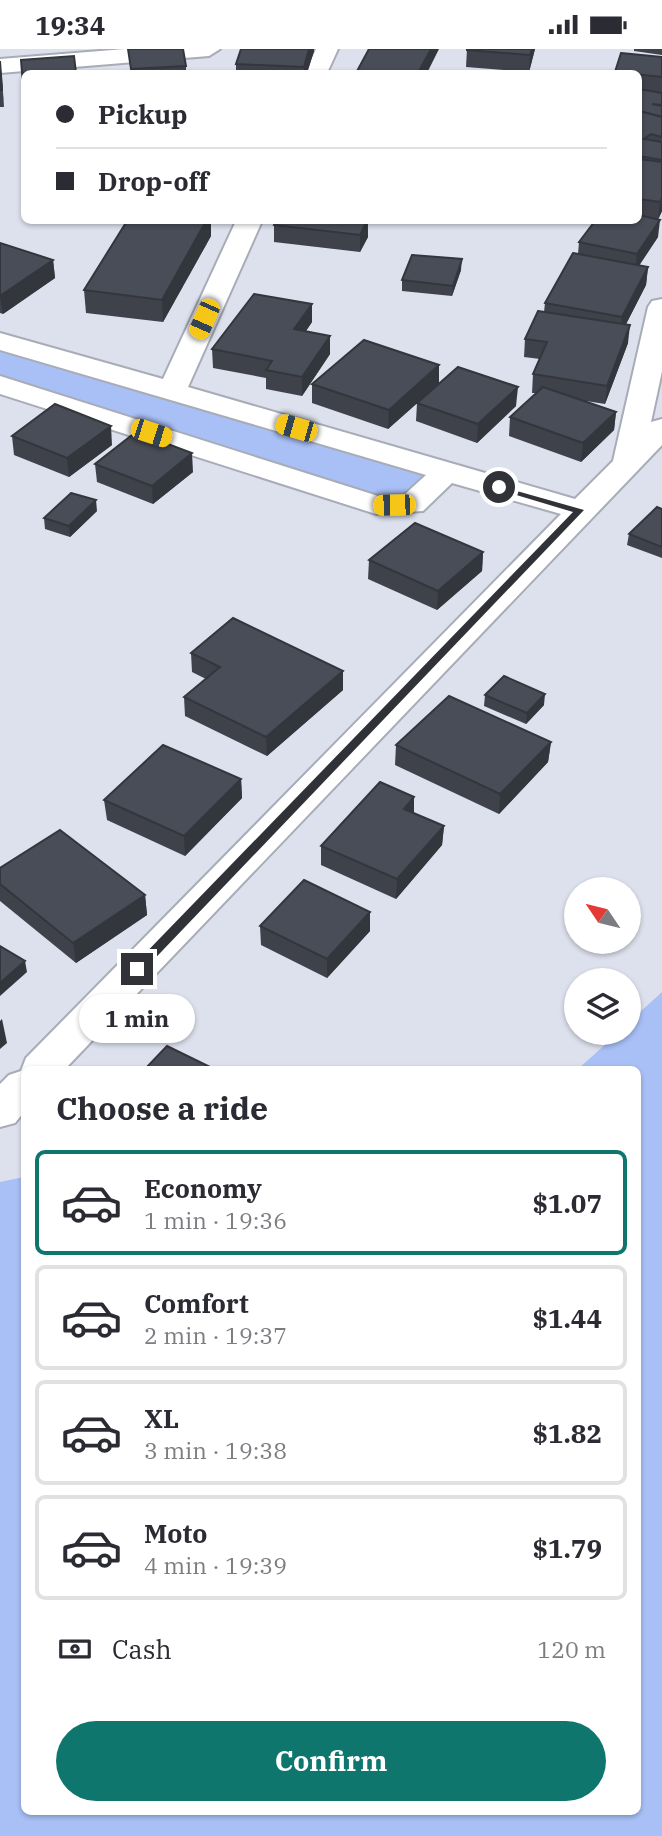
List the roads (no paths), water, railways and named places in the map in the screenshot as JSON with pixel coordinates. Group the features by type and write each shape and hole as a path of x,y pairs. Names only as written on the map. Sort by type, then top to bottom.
{"street":[{"path":"0,66 209,49"},
{"path":"317,70 327,49"},
{"path":"171,392 248,224"},
{"path":"628,461 662,307"},
{"path":"0,341 579,510"},
{"path":"0,385 376,505 412,504 446,472"},
{"path":"43,1066 579,510 662,428"},
{"path":"0,1111 21,1089"}]}
